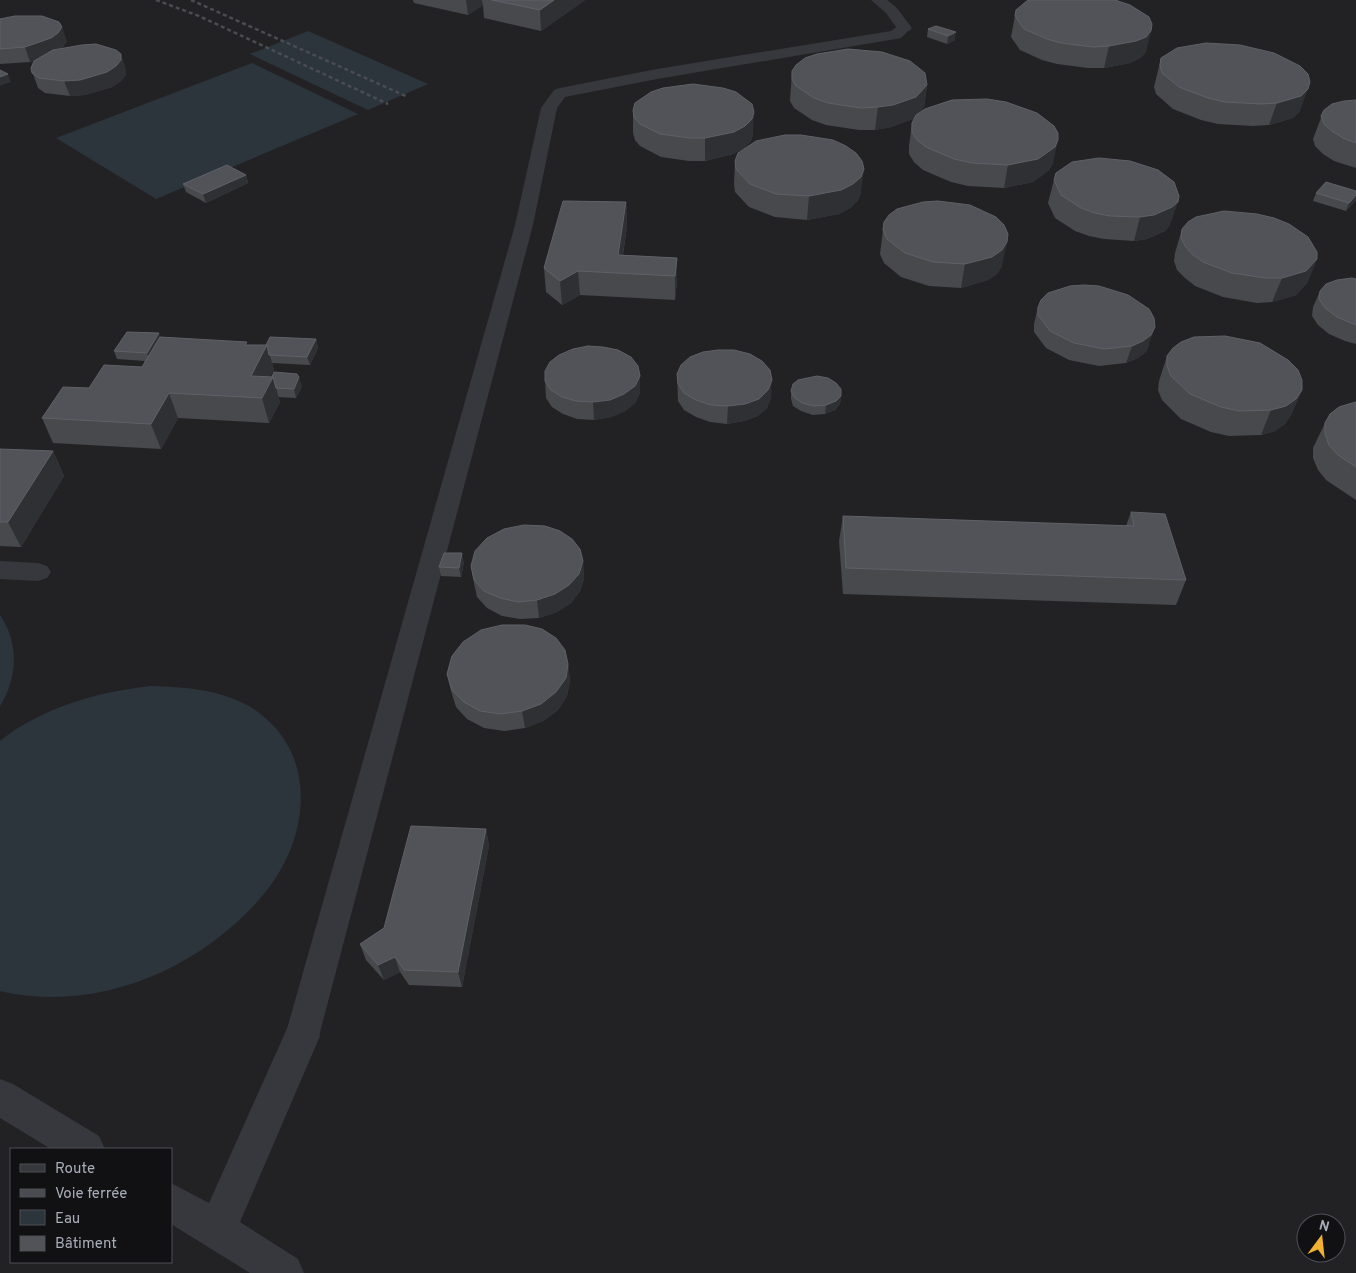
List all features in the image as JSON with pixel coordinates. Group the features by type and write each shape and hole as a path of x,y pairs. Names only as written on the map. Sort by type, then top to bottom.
{"street":[{"path":"878,0 891,10 904,28"},
{"path":"217,1229 302,1036"},
{"path":"0,1097 84,1148"},
{"path":"172,1203 272,1262 284,1273"}],"lane":[{"path":"302,1036 524,225 549,108 560,93 657,74 896,35 904,28"},
{"path":"0,570 38,572"}],"shaded area":[{"path":"0,0 1356,0 1356,1273 0,1273"}],"water":[{"path":"308,31 428,84 368,110 250,54"},
{"path":"252,63 358,114 156,199 56,138"},
{"path":"0,615 11,637 14,660 10,683 0,706"},
{"path":"151,686 200,690 224,695 236,700 247,705 271,723 287,744 297,768 301,794 299,820 291,847 279,872 263,895 238,921 209,944 178,964 144,979 109,990 73,996 36,997 0,991 0,741 34,719 71,703 111,692"}],"building":[{"path":"492,0 554,0 540,10"},
{"path":"1028,0 1115,0 1130,5 1149,17 1152,24 1151,31 1146,37 1136,41 1109,46 1093,47 1061,43 1024,29 1015,16 1016,10"},
{"path":"15,16 42,16 59,22 62,27 51,38 25,47 0,49 0,19"},
{"path":"936,26 956,32 948,36 928,29"},
{"path":"1206,43 1240,45 1274,53 1300,66 1308,74 1310,82 1308,89 1301,96 1277,103 1225,102 1179,87 1162,73 1161,58 1177,48"},
{"path":"96,44 116,50 121,54 121,60 107,72 80,80 64,81 39,78 32,73 31,68 34,61 53,50"},
{"path":"848,49 882,52 910,61 925,73 927,85 916,97 893,105 861,108 828,103 814,98 796,86 792,79 792,71 805,58"},
{"path":"0,70 8,74 0,77"},
{"path":"693,84 723,88 736,92 752,104 754,112 752,119 745,126 734,132 705,138 690,138 660,134 640,124 634,117 635,103 651,92 663,88"},
{"path":"987,99 1006,102 1037,113 1054,126 1058,133 1055,147 1038,159 1008,165 972,163 954,159 926,147 917,140 912,132 912,123 916,115 925,109 952,100"},
{"path":"1356,100 1356,143 1332,131 1324,124 1321,116 1324,110 1332,104"},
{"path":"785,135 801,135 833,140 846,146 856,153 862,161 864,169 861,177 853,184 841,190 809,196 776,194 750,184 736,169 735,161 738,153 756,141"},
{"path":"1099,158 1130,161 1158,170 1174,182 1179,196 1178,202 1172,207 1154,215 1140,217 1110,216 1081,208 1061,195 1054,180 1056,173 1072,162"},
{"path":"227,165 246,175 203,194 183,184"},
{"path":"1326,182 1356,191 1356,195 1349,203 1316,193"},
{"path":"563,201 626,202 618,255 677,258 675,276 578,271 560,281 544,268"},
{"path":"938,201 970,205 996,217 1004,225 1008,234 1007,242 1002,250 992,257 965,264 933,262 905,253 887,239 883,230 884,222 897,209 923,202"},
{"path":"1224,211 1257,214 1289,224 1308,237 1317,252 1317,259 1306,271 1282,278 1266,278 1232,273 1203,262 1185,246 1181,237 1182,229 1196,217"},
{"path":"1352,278 1356,279 1356,325 1337,317 1325,308 1319,299 1320,291 1326,284"},
{"path":"1070,286 1099,286 1128,295 1149,309 1154,318 1155,327 1151,335 1132,346 1104,349 1074,343 1050,331 1038,315 1038,307 1041,300 1048,293"},
{"path":"127,332 159,333 147,353 114,351"},
{"path":"1225,336 1260,343 1288,360 1298,370 1302,380 1302,390 1296,399 1286,406 1271,410 1239,411 1221,407 1190,394 1171,376 1167,366 1167,356 1181,342 1194,337"},
{"path":"160,337 247,342 245,345 267,345 251,376 273,377 262,398 169,393 151,424 42,418 63,387 89,388 104,365 142,367"},
{"path":"270,337 316,339 307,357 269,355 266,345"},
{"path":"588,346 618,350 631,357 638,366 640,376 635,386 624,394 610,400 593,402 576,401 562,397 551,390 545,381 545,371 550,362 559,355 573,349"},
{"path":"734,350 750,354 762,361 770,370 772,380 768,390 759,399 745,404 728,406 711,405 696,400 684,393 678,384 677,374 681,365 690,357 703,352"},
{"path":"274,372 297,374 299,377 294,389 276,388 272,377"},
{"path":"817,376 828,378 841,389 841,396 836,401 826,405 814,406 802,403 794,397 791,391 793,384 798,380"},
{"path":"1356,402 1356,467 1338,455 1329,445 1325,433 1325,423 1330,414 1339,407"},
{"path":"0,449 53,451 8,522 0,522"},
{"path":"1131,512 1165,514 1186,580 846,568 843,516 1134,526"},
{"path":"524,525 545,526 560,531 572,539 580,549 583,561 579,574 569,585 555,594 537,600 518,602 500,598 484,591 474,580 471,566 475,551 487,538 504,529"},
{"path":"444,553 462,553 459,568 439,567"},
{"path":"502,625 525,625 542,629 556,638 565,650 568,664 566,678 556,692 541,704 522,711 501,714 480,711 464,702 452,690 447,674 452,656 463,642 481,630"},
{"path":"411,826 486,829 458,972 404,970 395,957 378,965 360,944 384,928"}],"railway":[{"path":"156,0 199,16 388,104"},
{"path":"191,0 408,97"}]}
